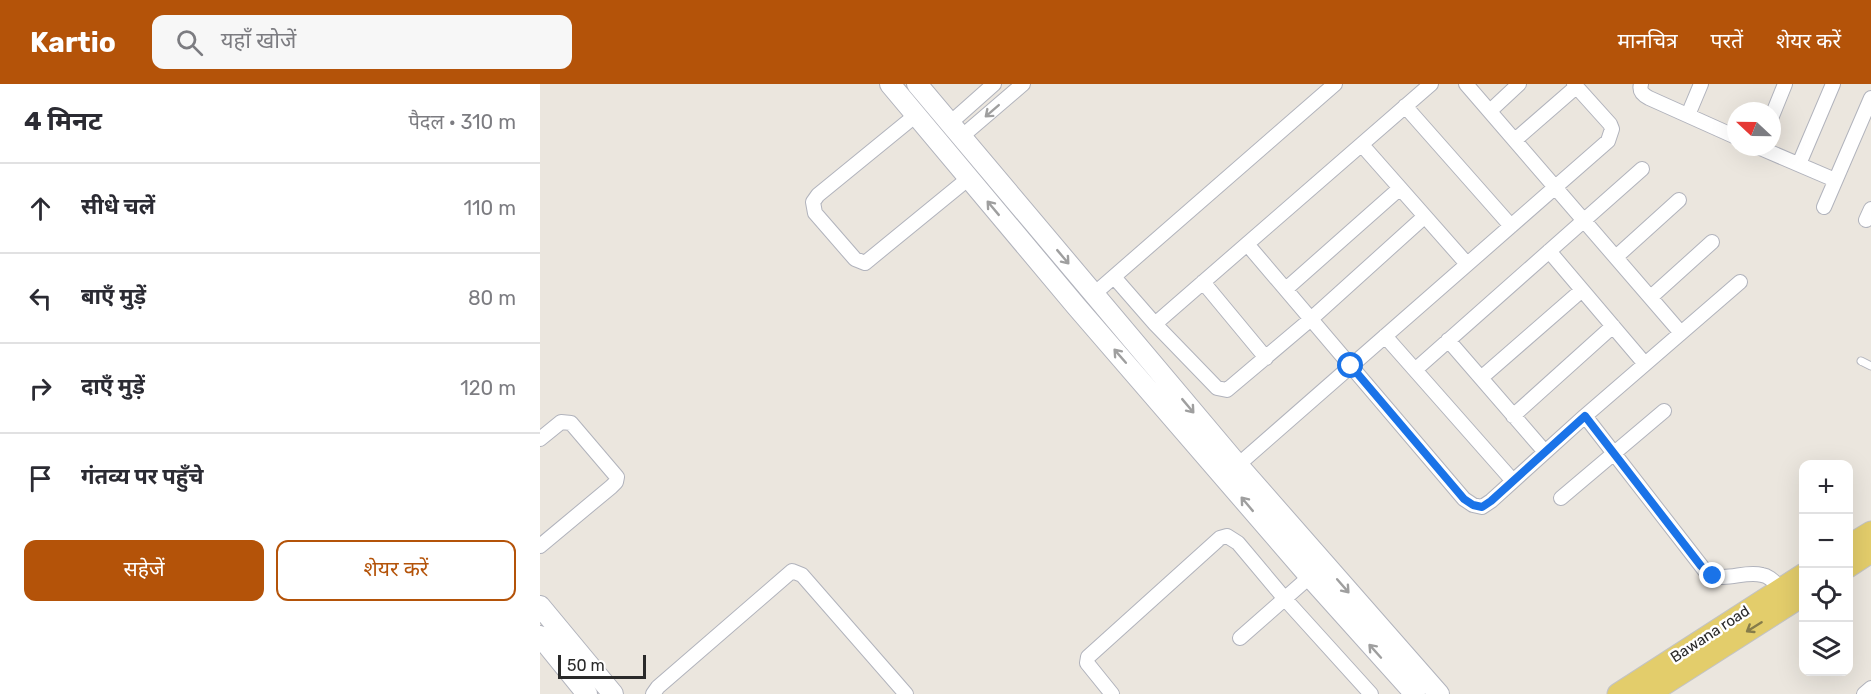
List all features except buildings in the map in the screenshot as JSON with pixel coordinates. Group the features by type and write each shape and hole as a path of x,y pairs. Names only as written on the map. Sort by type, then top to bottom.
{"main road":[{"path":"1853,543 1871,532"},
{"path":"1853,564 1871,552"},
{"name":"Bawana road","path":"1618,694 1799,577"},
{"name":"Bawana road","path":"1654,693 1799,598"}],"street":[{"path":"890,84 969,178 1317,571 1439,694"},
{"path":"917,84 1238,465 1317,571 1415,694"},
{"path":"955,131 994,84"},
{"path":"955,131 1023,84"},
{"path":"1094,294 1335,84"},
{"path":"1155,324 1431,84"},
{"path":"1466,84 1681,333"},
{"path":"1490,111 1519,84"},
{"path":"1641,84 1643,94 1727,133"},
{"path":"1688,115 1701,84"},
{"path":"1778,102 1785,84"},
{"path":"1799,164 1833,84"},
{"path":"1238,465 1608,141 1612,135 1610,124 1575,86 1515,140"},
{"path":"1824,207 1871,98"},
{"path":"1405,106 1511,226"},
{"path":"916,116 818,195 813,202 815,213 855,259 865,262 969,178"},
{"path":"1362,145 1467,264"},
{"path":"1780,156 1835,180"},
{"path":"1415,370 1642,169"},
{"path":"1286,289 1399,189"},
{"path":"1616,257 1679,200"},
{"path":"1114,277 1155,324 1222,391 1232,387 1266,358 1424,217"},
{"path":"1651,297 1712,242"},
{"path":"1247,244 1464,499 1473,505 1482,507 1740,282"},
{"path":"1549,251 1645,364"},
{"path":"1203,282 1266,358"},
{"path":"1481,378 1582,290"},
{"path":"1513,416 1613,326"},
{"path":"1385,336 1513,481"},
{"path":"1448,340 1545,452"},
{"path":"1561,498 1664,411"},
{"path":"1585,416 1706,572 1721,578 1759,574 1770,578 1782,588"},
{"path":"540,439 561,422 571,423 616,477 616,482 612,488 540,546"},
{"path":"1112,694 1091,670 1087,663 1088,657 1220,538 1227,536 1238,543 1371,694"},
{"path":"653,694 658,687 792,571 802,575 906,694"},
{"path":"1240,638 1317,571"},
{"path":"540,606 614,694"},
{"path":"540,636 587,694"},
{"path":"1864,694 1871,688"}],"lane":[{"path":"1861,361 1871,366"}],"route":[{"path":"1351,366 1464,499 1473,505 1482,507 1585,416 1701,566 1713,576"}]}
